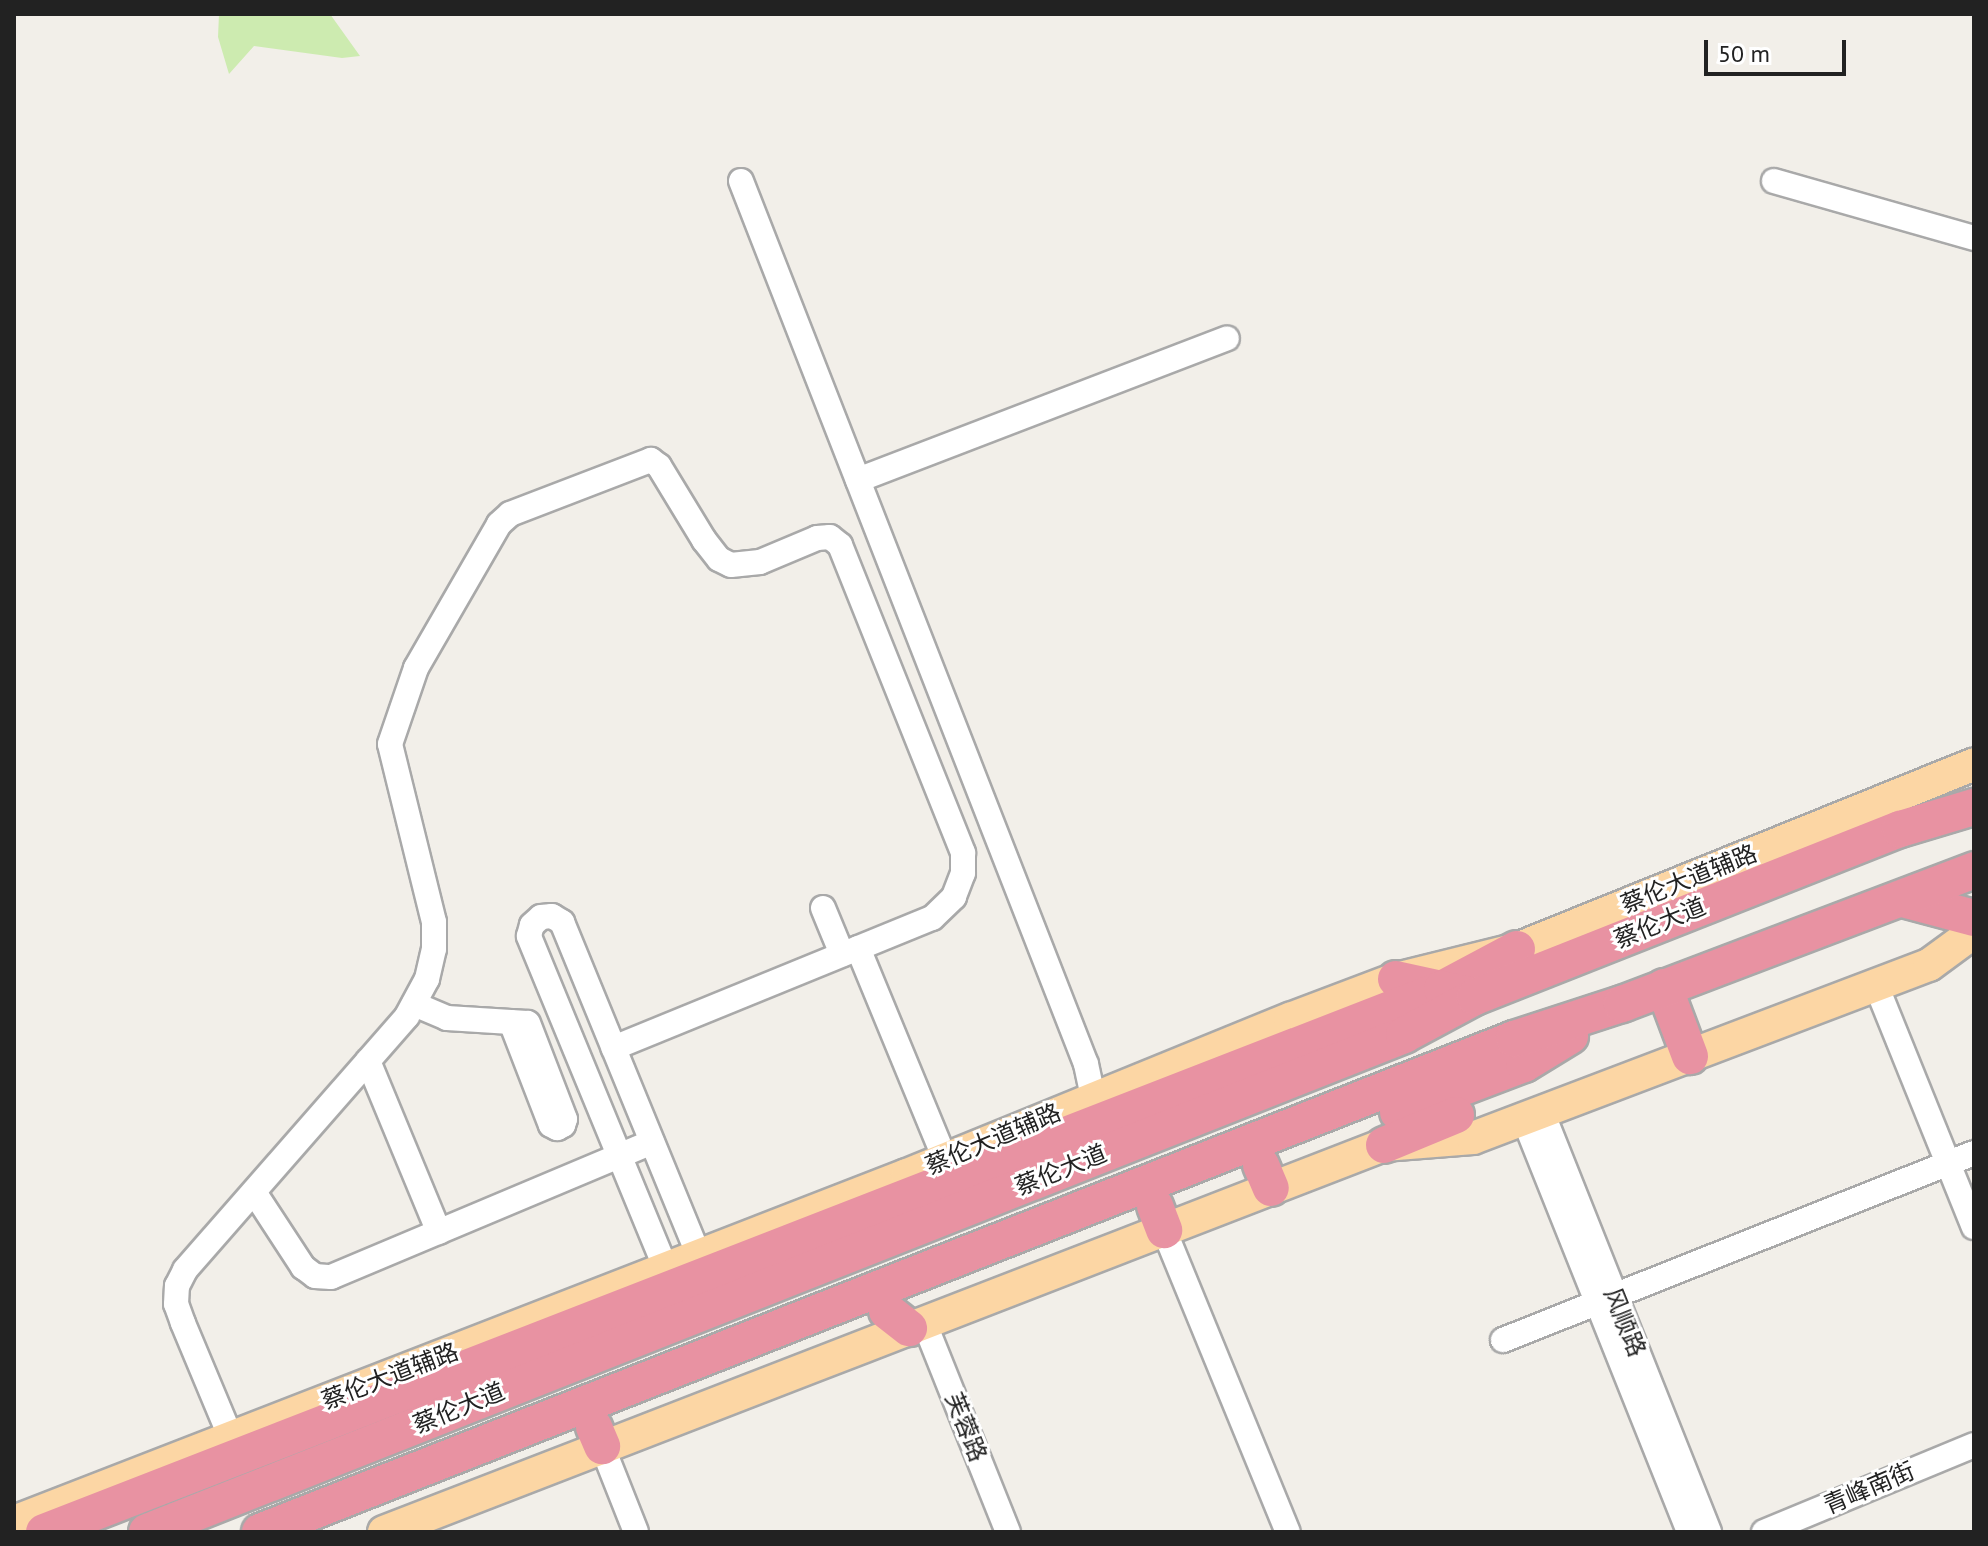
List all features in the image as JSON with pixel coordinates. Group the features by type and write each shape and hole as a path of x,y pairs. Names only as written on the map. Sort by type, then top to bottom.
{"highway":[{"path":"1900,829 1974,795"},
{"name":"蔡伦大道","path":"147,1532 1404,1035 1458,993 1900,829 1974,807"},
{"name":"蔡伦大道","path":"260,1532 1514,1039 1622,1004 1974,870"},
{"path":"1903,899 1974,879"},
{"path":"1903,899 1974,918"},
{"path":"44,1532 609,1313 662,1278 1295,1031 1458,993 1517,949"},
{"path":"1396,979 1458,993"},
{"path":"1664,987 1690,1056"},
{"path":"1384,1145 1533,1082 1622,1004"},
{"path":"327,1532 598,1437 1266,1176 1524,1064 1622,1004"}],"main road":[{"name":"蔡伦大道辅路","path":"1295,1031 1396,979 1517,949 1974,764"},
{"path":"1266,1176 1384,1145 1473,1138 1929,965 1974,932"},
{"name":"蔡伦大道辅路","path":"14,1522 662,1278 699,1256 945,1159 1098,1110"},
{"path":"384,1532 598,1437"}],"street":[{"path":"741,181 1086,1064 1098,1110"},
{"path":"1774,181 1974,238"},
{"path":"858,480 1227,338"},
{"path":"231,1438 176,1304 177,1286 185,1270 368,1061 414,1004 427,979 434,949 434,922 390,744 407,691 499,524 510,514 651,460 659,466 704,540 719,559 731,565 760,562 817,538 830,537 840,545 963,853 963,873 954,897 932,918 614,1048"},
{"path":"823,908 850,951 945,1159"},
{"path":"662,1278 619,1156 529,936 532,925 541,917 552,916 562,922 699,1256"},
{"path":"1876,985 1974,1227"},
{"path":"414,1004 447,1018 566,1025 598,1011"},
{"path":"368,1061 439,1232"},
{"name":"风顺路","path":"1533,1115 1606,1299 1689,1532"},
{"path":"254,1192 303,1267 315,1276 331,1277 652,1142"},
{"path":"1503,1340 1974,1153"},
{"path":"1159,1218 1288,1532"},
{"name":"风顺路","path":"1606,1299 1709,1532"},
{"name":"芙蓉路","path":"912,1314 992,1532"},
{"name":"芙蓉路","path":"912,1314 1008,1532"},
{"path":"598,1437 636,1532"},
{"name":"青峰南街","path":"1764,1532 1974,1445"},
{"name":"青峰南街","path":"1793,1532 1974,1457"}],"green space":[{"path":"219,14 330,14 360,56 342,58 254,46 229,74 218,37"}]}
